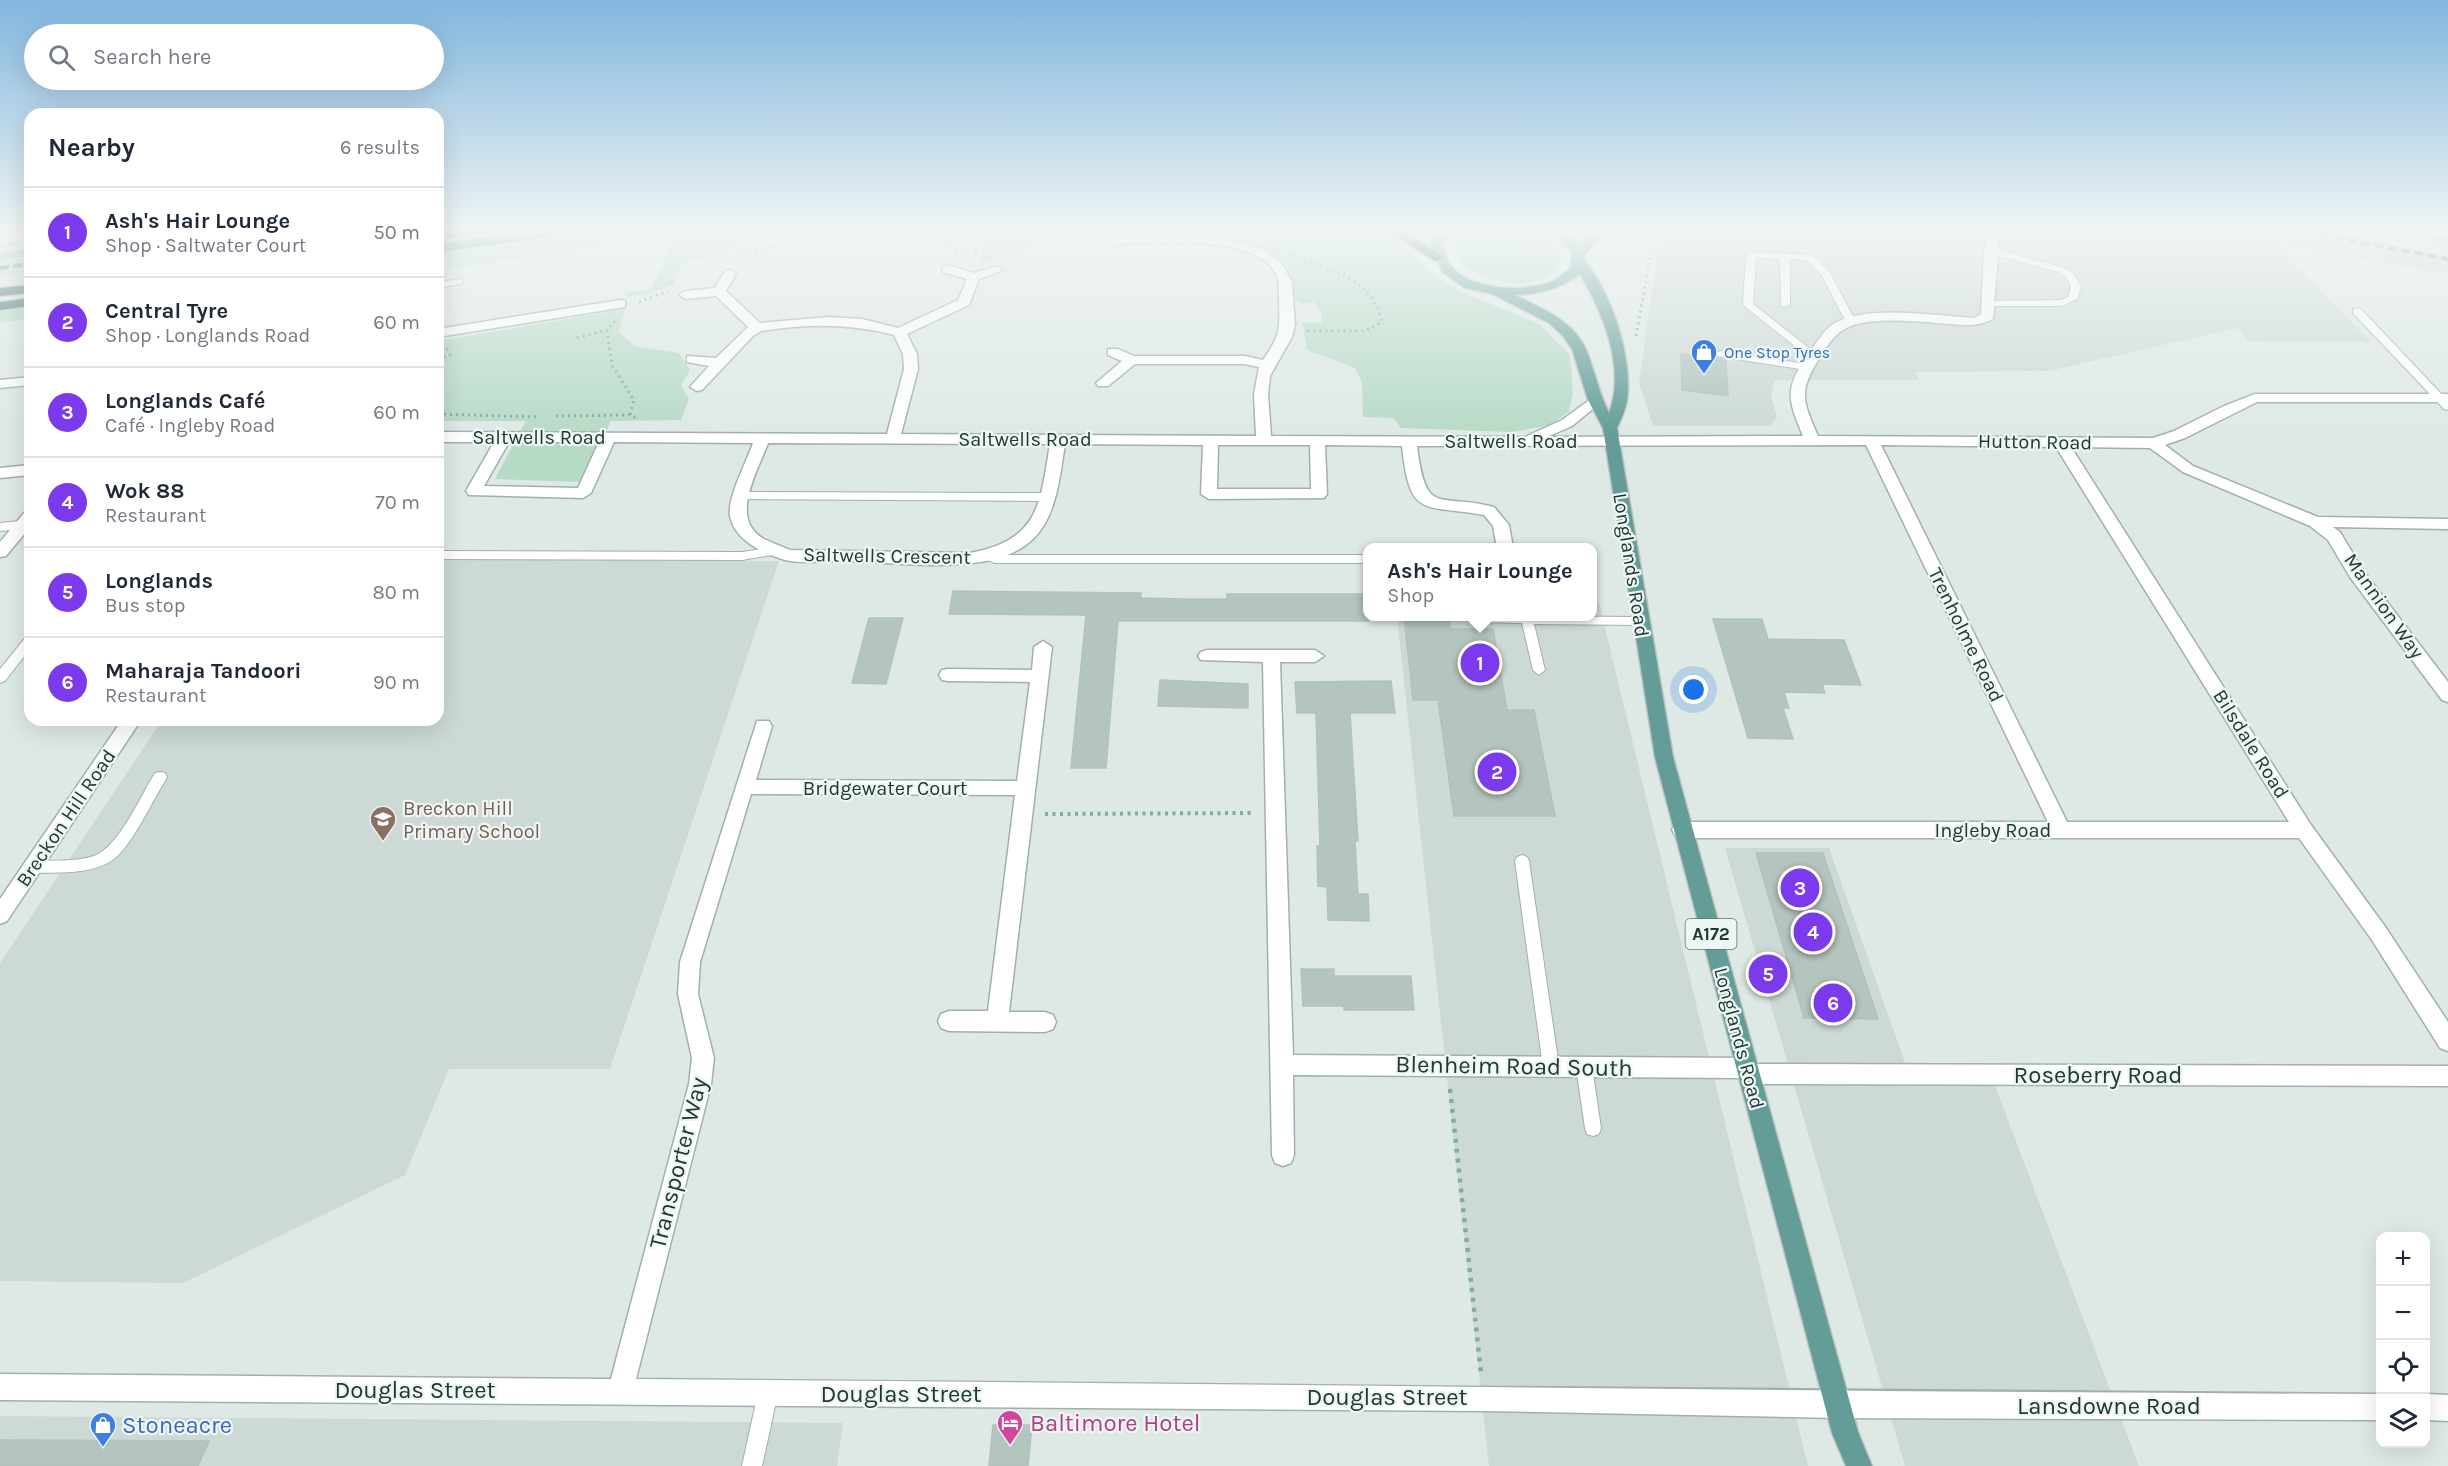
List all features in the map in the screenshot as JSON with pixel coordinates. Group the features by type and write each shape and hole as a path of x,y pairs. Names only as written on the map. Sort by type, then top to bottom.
{"highway":[{"path":"0,306 24,303"}],"main road":[{"name":"Longlands Road","path":"1512,298 1554,320 1568,333 1582,356 1595,400 1611,435 1664,757 1837,1405 1845,1433 1859,1466"},
{"name":"Longlands Road","path":"1600,298 1609,316 1619,351 1620,399 1611,435"},
{"name":"Longlands Road","path":"1845,1433 1845,1466"}],"street":[{"path":"726,298 757,328"},
{"path":"697,387 748,333 757,328 835,319 871,324 899,332 964,302 966,298"},
{"path":"1264,440 1262,380 1267,365 1281,346 1287,331 1286,298"},
{"path":"1812,440 1796,399 1797,380 1829,334 1851,322 1873,319 1976,322 1988,316 1988,298"},
{"path":"444,332 620,303"},
{"path":"892,438 911,369 910,354 899,332"},
{"path":"1113,352 1132,360 1245,360 1267,365"},
{"path":"692,359 719,363"},
{"path":"1103,382 1132,360"},
{"path":"0,384 24,382"},
{"name":"Hutton Road","path":"1611,435 1812,440 2153,443 2171,440 2239,403 2255,398 2445,401"},
{"path":"1525,441 1567,423 1595,400"},
{"name":"Saltwells Road","path":"444,437 1525,441 1611,435"},
{"path":"504,437 474,491 583,493 609,437"},
{"name":"Saltwells Crescent","path":"763,437 741,496 738,518 745,531 757,542 774,551 799,555 988,556 1022,541 1037,526 1048,496 1058,439"},
{"path":"1210,440 1209,494 1319,494 1317,440"},
{"name":"Trenholme Road","path":"1871,440 2061,830"},
{"path":"1409,441 1415,488 1422,498 1433,504 1489,511 1501,525 1504,543"},
{"name":"Bilsdale Road","path":"2061,443 2304,830 2379,934 2448,1041"},
{"path":"2153,443 2188,469 2316,522 2448,524"},
{"path":"0,473 24,471"},
{"name":"Mannion Way","path":"2316,522 2334,536 2356,573 2448,695"},
{"path":"0,552 24,526"},
{"path":"997,1021 1043,647"},
{"path":"1207,656 1315,656"},
{"path":"1271,656 1283,1155"},
{"path":"948,675 1039,676"},
{"name":"Breckon Hill Road","path":"0,915 128,726"},
{"name":"Transporter Way","path":"620,1392 700,1084 703,1058 688,994 690,962 763,726"},
{"name":"Bridgewater Court","path":"746,787 1024,789"},
{"name":"Ingleby Road","path":"1682,830 2304,830"},
{"path":"949,1021 1045,1022"},
{"name":"Blenheim Road South","path":"1282,1065 1584,1067 1747,1071"},
{"name":"Roseberry Road","path":"1747,1071 1911,1075 2448,1076"},
{"name":"Douglas Street","path":"0,1387 1484,1398 1837,1405"},
{"name":"Lansdowne Road","path":"1837,1405 2376,1407"},
{"path":"2430,1407 2448,1407"}],"lane":[{"path":"1748,298 1748,306 1810,361"},
{"path":"1785,298 1785,304"},
{"path":"1838,298 1851,322"},
{"path":"1988,304 2062,303 2072,298"},
{"path":"2357,311 2445,401"},
{"path":"1721,354 1810,361"},
{"path":"741,496 1048,496"},
{"path":"0,527 24,523"},
{"path":"444,555 742,556 774,551"},
{"path":"988,556 994,559 1363,559"},
{"path":"1597,620 1640,621"},
{"path":"1527,621 1539,670"},
{"path":"0,678 24,648"},
{"path":"33,867 87,863 107,857 118,845 160,777"},
{"path":"1522,861 1551,1067"},
{"path":"1584,1067 1593,1128"},
{"path":"752,1466 768,1393"}],"path":[{"path":"577,338 607,330 614,323 620,303 634,304 653,298"},
{"path":"1287,331 1350,333 1365,331 1382,322 1377,306 1370,298"},
{"path":"1636,333 1642,298"},
{"path":"607,330 612,365 634,400 630,415"},
{"path":"444,414 544,417"},
{"path":"555,417 630,415 640,420 633,437"},
{"path":"1035,814 1251,813"},
{"path":"1447,1066 1484,1398"}],"shaded area":[{"path":"1651,298 2328,298 2371,342 2248,341 2237,328 2049,371 1915,372 1919,380 1775,380 1771,396 1777,417 1770,426 1653,426 1639,382"},
{"name":"Breckon Hill Primary School","path":"444,559 779,561 610,1069 449,1069 405,1175 183,1283 0,1281 0,963 158,726 444,726"},
{"path":"1597,603 1599,603 1808,1466 1489,1466 1397,621 1597,621"},
{"path":"1725,848 1829,848 1907,1068 1989,1070 2139,1466 1905,1466"},
{"path":"0,1416 843,1423 837,1466 0,1466"}],"green space":[{"path":"1291,298 1477,298 1539,324 1570,355 1573,394 1569,411 1551,425 1512,432 1401,428 1394,418 1363,417 1362,383 1355,368 1307,350 1302,322 1321,323 1322,314 1314,302 1303,304"},
{"path":"24,306 24,320 0,323 0,309"},
{"path":"625,309 619,332 634,346 679,353 690,370 681,386 689,399 681,420 611,421 581,482 495,479 526,421 444,421 444,340"}],"building":[{"name":"One Stop Tyres","path":"1681,354 1726,360 1728,396 1682,390"},
{"path":"953,591 1141,593 1141,598 1183,599 1227,599 1227,594 1363,594 1363,621 1118,621 1106,768 1071,768 1086,615 949,614"},
{"path":"869,618 903,618 886,684 852,683"},
{"path":"1713,619 1762,619 1768,639 1844,640 1861,685 1822,684 1825,693 1784,692 1789,708 1783,708 1793,739 1748,738"},
{"path":"1405,621 1449,621 1450,629 1493,629 1507,710 1534,710 1555,816 1454,816 1438,700 1413,700"},
{"path":"1160,680 1248,684 1248,708 1158,706"},
{"path":"1391,681 1395,713 1350,713 1358,841 1355,841 1358,894 1368,894 1369,921 1328,920 1327,887 1318,886 1317,846 1320,846 1316,713 1297,713 1295,682"},
{"path":"1756,853 1823,853 1878,1019 1804,1018"},
{"path":"1301,969 1334,969 1334,976 1411,976 1414,1010 1344,1010 1344,1006 1303,1006"},
{"name":"Baltimore Hotel","path":"993,1425 1032,1425 1028,1466 989,1466"},
{"name":"Stoneacre","path":"0,1440 209,1441 198,1466 0,1466"}],"place":[{"name":"One Stop Tyres","path":"1704,375"},
{"name":"Ash's Hair Lounge","path":"1480,663"},
{"name":"Central Tyre","path":"1497,772"},
{"name":"Breckon Hill Primary School","path":"383,842"},
{"name":"Longlands Café","path":"1800,888"},
{"name":"Wok 88","path":"1813,932"},
{"name":"Longlands","path":"1768,974"},
{"name":"Maharaja Tandoori","path":"1833,1003"},
{"name":"Baltimore Hotel","path":"1010,1446"},
{"name":"Stoneacre","path":"103,1448"}]}
